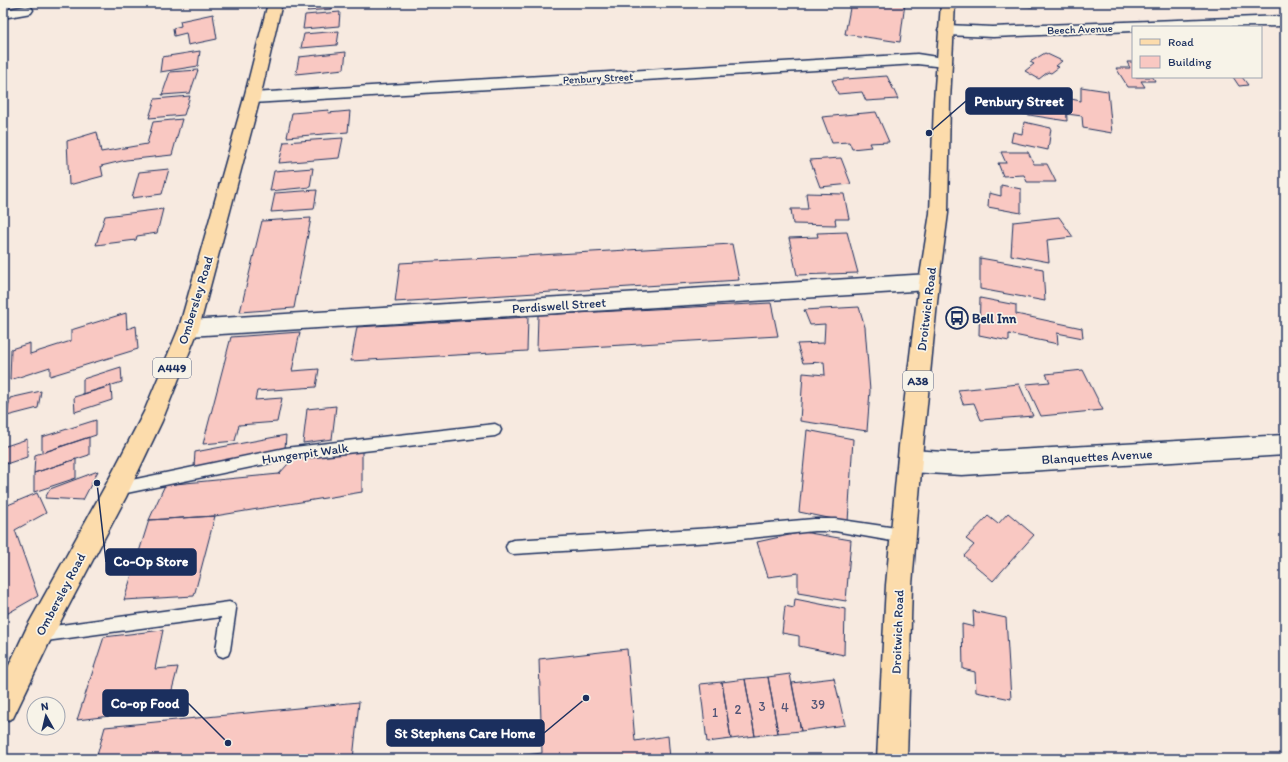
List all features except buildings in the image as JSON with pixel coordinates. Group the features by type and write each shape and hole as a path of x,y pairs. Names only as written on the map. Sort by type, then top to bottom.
{"main road":[{"name":"Ombersley Road","path":"3,708 38,635 117,489 154,414 189,328 252,98 275,3"},
{"name":"Droitwich Road","path":"892,759 899,586 903,536 929,282 939,213 942,101 948,3"}],"street":[{"path":"3,14 26,10"},
{"name":"Beech Avenue","path":"1152,26 1285,21"},
{"name":"Beech Avenue","path":"946,30 993,32 1132,27"},
{"name":"Penbury Street","path":"252,98 916,59 944,62"},
{"name":"Perdiswell Street","path":"189,328 929,282"},
{"name":"Blanquettes Avenue","path":"910,461 962,464 1285,445"}],"lane":[{"name":"Hungerpit Walk","path":"117,489 285,454 495,430"},
{"path":"513,547 713,536 814,525 835,525 903,536"},
{"path":"38,635 229,609 223,650"}],"place":[{"name":"Penbury Street","path":"929,133"},
{"name":"Bell Inn","path":"957,318"},
{"name":"Co-Op Store","path":"97,483"},
{"name":"St Stephens Care Home","path":"586,698"},
{"name":"Co-op Food","path":"228,743"}]}
